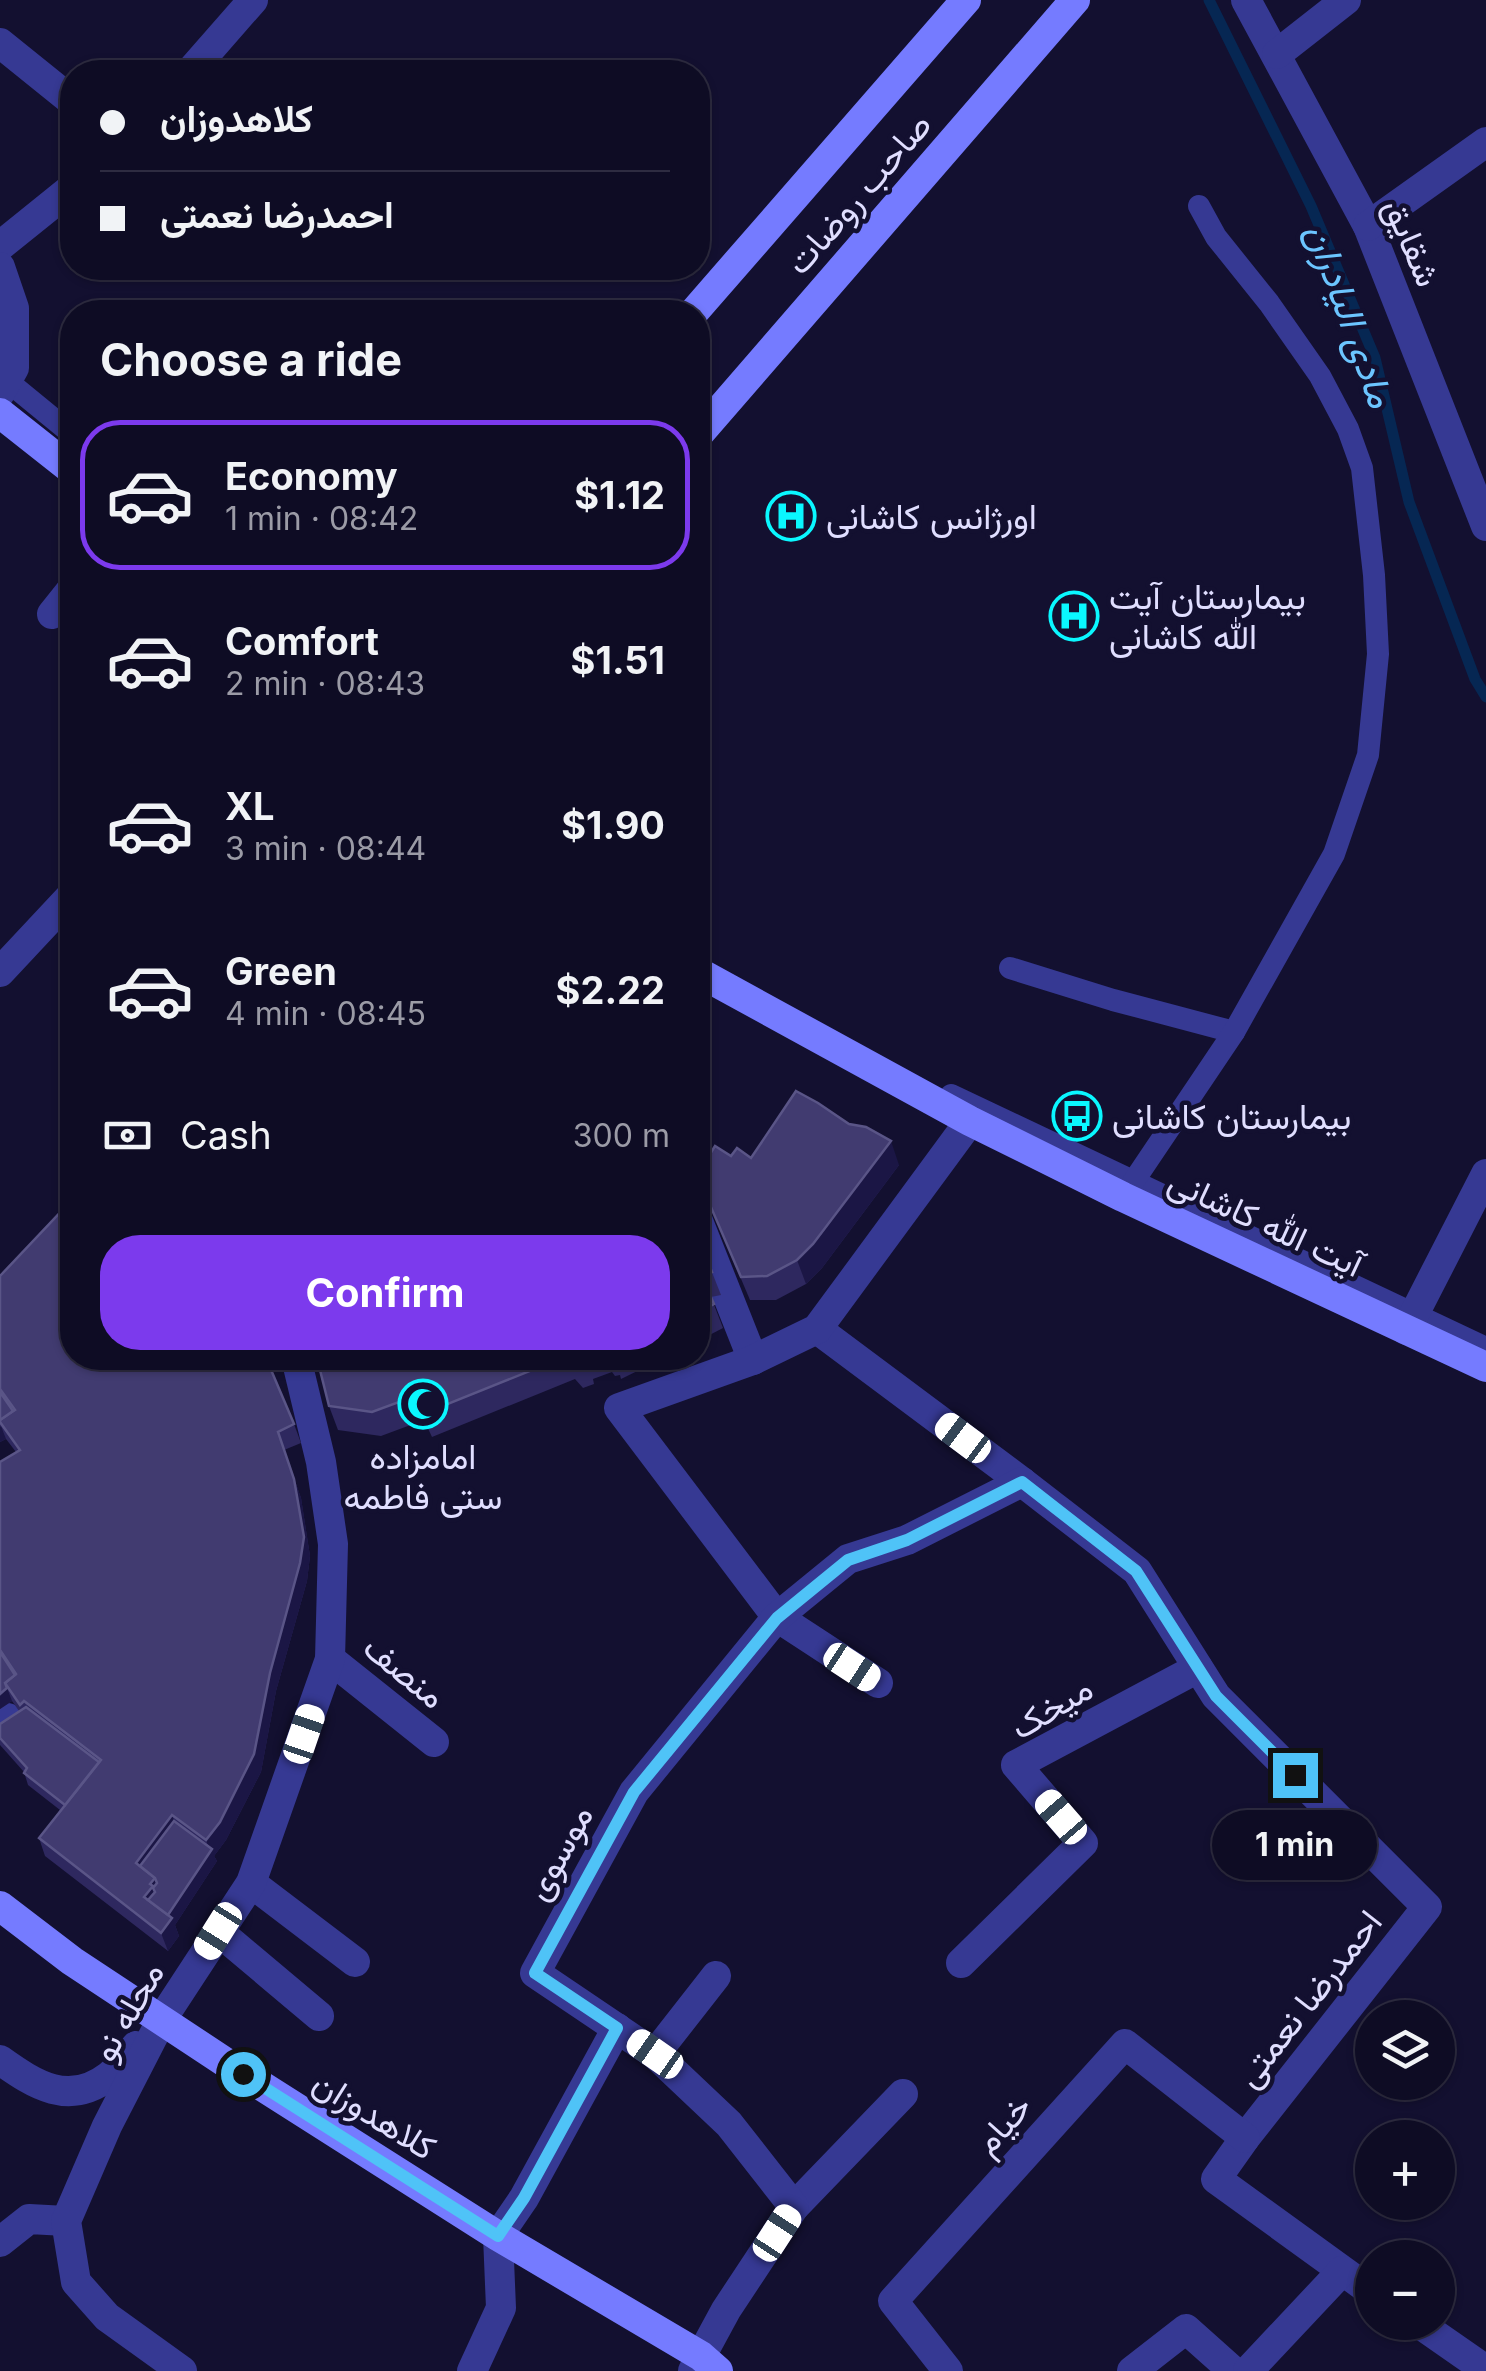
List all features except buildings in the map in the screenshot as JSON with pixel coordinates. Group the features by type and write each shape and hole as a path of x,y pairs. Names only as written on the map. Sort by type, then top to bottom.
{"street":[{"path":"204,60 253,0"},
{"name":"صاحب روضات","path":"704,300 966,0"},
{"name":"صاحب روضات","path":"710,420 1075,0"},
{"name":"شقایق","path":"1246,0 1368,226 1486,526"},
{"path":"1277,54 1346,0"},
{"path":"0,44 60,92"},
{"path":"1368,226 1486,142"},
{"path":"0,246 60,198"},
{"path":"0,267 14,308 14,368 2,383"},
{"path":"0,413 60,460"},
{"path":"52,614 60,604"},
{"path":"0,972 60,908"},
{"name":"آیت الله کاشانی","path":"710,979 970,1121 1129,1190 1410,1322 1486,1368"},
{"path":"878,1683 777,1618 619,1408 753,1360 817,1329 970,1121"},
{"path":"1410,1322 1486,1174"},
{"path":"710,1251 753,1360"},
{"name":"احمدرضا نعمتی","path":"817,1329 1136,1571 1216,1696 1427,1907 1216,2178 1355,2281"},
{"name":"محله نو","path":"66,2221 107,2126 162,2018 251,1883 330,1659 333,1544 321,1462 299,1370"},
{"name":"موسوی","path":"617,2028 535,1973 634,1792 777,1618 848,1560 907,1540 1022,1482"},
{"name":"منصف","path":"330,1659 434,1742"},
{"name":"میخک","path":"961,1963 1083,1843 1016,1764 1198,1668"},
{"path":"251,1883 355,1962"},
{"name":"کلاهدوزان","path":"0,1906 72,1961 243,2074 704,2366"},
{"path":"218,1931 319,2016"},
{"path":"655,2054 716,1976"},
{"path":"0,2060 22,2076 60,2093 82,2090 109,2076 162,2018"},
{"path":"472,2371 501,2308 498,2236 524,2198 617,2028 655,2054 730,2124 794,2207"},
{"name":"خیام","path":"948,2371 893,2302 1125,2044 1245,2138"},
{"path":"704,2366 726,2310 794,2207 903,2094"},
{"path":"0,2242 30,2219 66,2221 76,2282 107,2317 182,2371"},
{"path":"1248,2371 1342,2272"},
{"path":"1132,2371 1186,2329 1233,2371"},
{"path":"1443,2340 1486,2370"}],"lane":[{"path":"1129,1190 1234,1032 1334,854 1368,755 1378,654 1362,468 1348,429 1320,376 1216,237 1199,206"},
{"path":"2,383 60,425"},
{"name":"آیت الله کاشانی","path":"710,967 812,1030 1129,1190"},
{"path":"1010,968 1234,1032"},
{"name":"آیت الله کاشانی","path":"1410,1322 1486,1348"}],"waterway":[{"name":"مادی الیادران","path":"1209,0 1311,206 1375,358 1409,502 1475,679 1486,697"}],"place":[{"name":"اورژانس کاشانی","path":"791,516"},
{"name":"بیمارستان آیت الله کاشانی","path":"1074,616"},
{"name":"بیمارستان کاشانی","path":"1077,1116"},
{"name":"امامزاده ستی فاطمه","path":"423,1404"}],"route":[{"path":"243,2074 498,2236 524,2198 617,2028 535,1973 634,1792 777,1618 848,1560 907,1540 1022,1482 1136,1571 1216,1696 1295,1775"}]}
